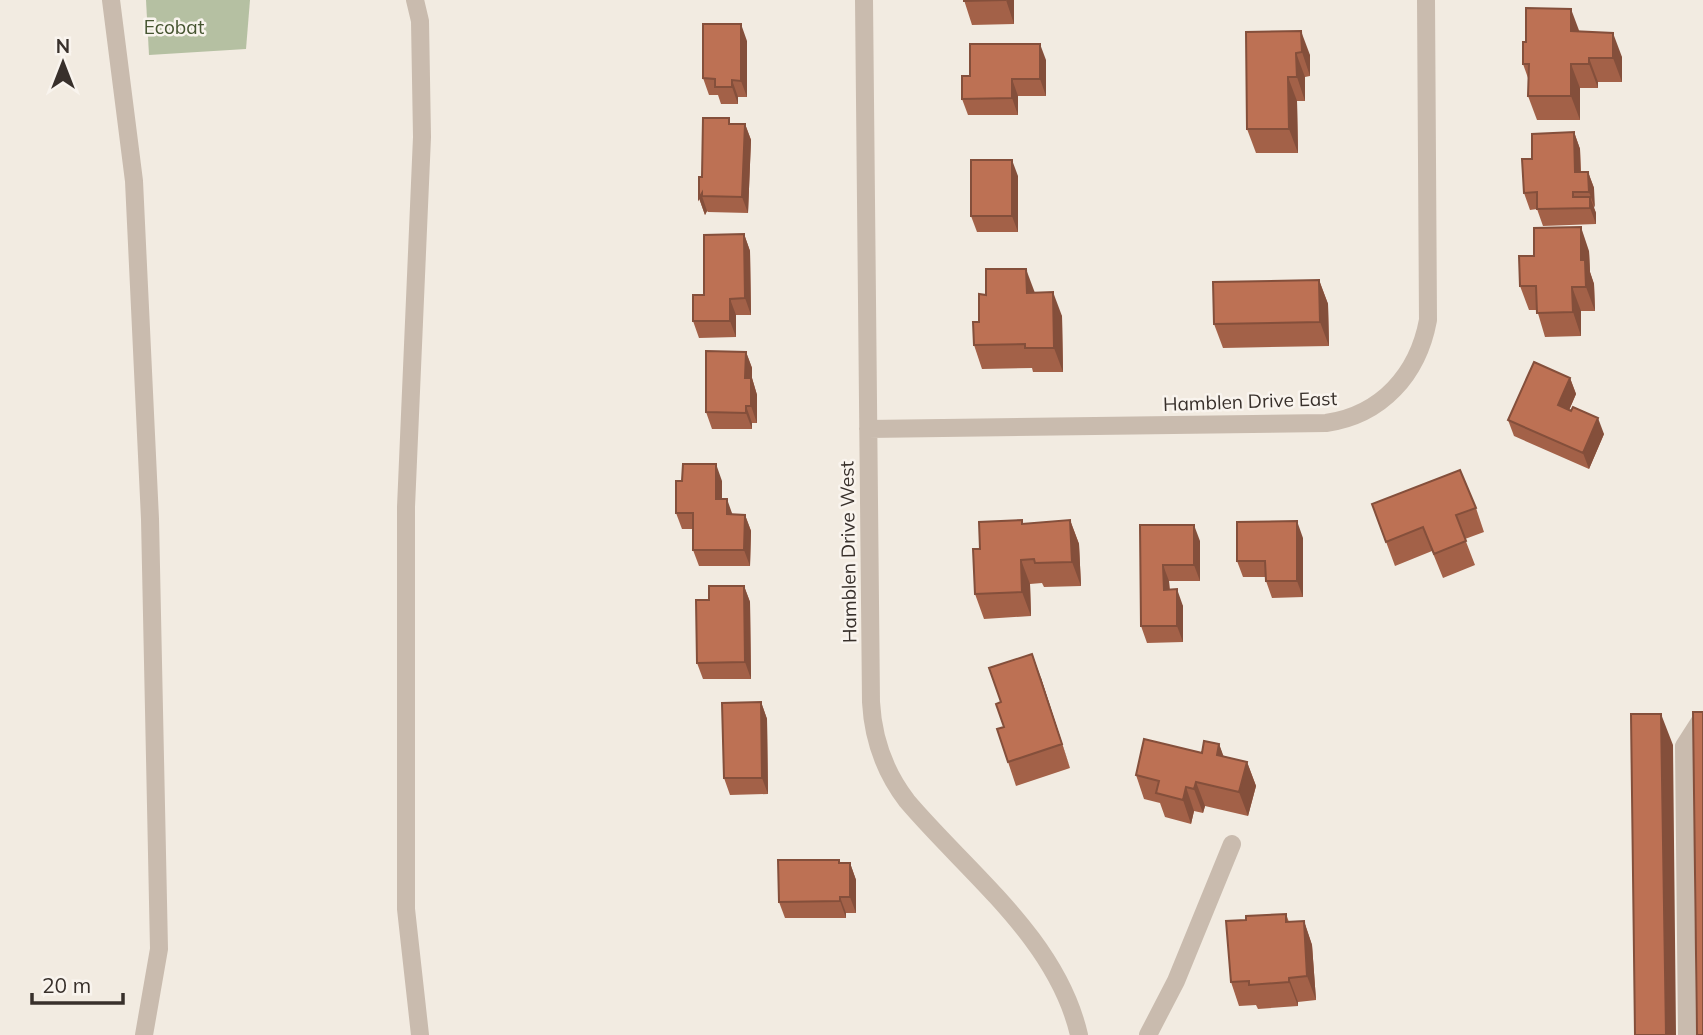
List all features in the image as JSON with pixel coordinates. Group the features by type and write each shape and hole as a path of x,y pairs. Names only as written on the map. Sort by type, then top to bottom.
{"street":[{"path":"111,0 134,181 150,519 159,949 144,1035"},
{"path":"415,0 420,21 422,137 406,507 406,909 420,1035"},
{"name":"Hamblen Drive West","path":"864,0 871,702 879,749 893,783 907,801 1023,928 1050,962 1069,1000 1079,1035"},
{"name":"Hamblen Drive East","path":"868,429 1326,423 1354,416 1378,403 1408,374 1421,347 1427,320 1426,0"},
{"path":"1687,1035 1684,746 1700,721 1703,721"},
{"path":"1148,1035 1176,981 1232,844"}],"green space":[{"name":"Ecobat","path":"146,0 250,0 246,49 149,55"}],"building":[{"path":"1526,8 1571,9 1571,31 1613,33 1613,58 1589,58 1589,64 1571,64 1571,96 1528,96 1529,64 1523,64"},
{"path":"703,24 741,24 741,81 732,80 732,87 715,87 715,79 703,78"},
{"path":"1301,31 1302,52 1296,53 1297,77 1288,77 1289,129 1247,129 1246,32"},
{"path":"970,44 1040,44 1040,79 1012,79 1012,98 962,99 962,76 970,76"},
{"path":"703,118 729,118 729,124 745,124 742,197 702,196 702,193 699,198"},
{"path":"1574,132 1575,172 1588,172 1589,192 1573,192 1573,197 1590,197 1590,208 1537,209 1537,192 1524,193 1522,159 1532,159 1532,134"},
{"path":"971,160 1012,160 1012,216 971,216"},
{"path":"1581,227 1581,260 1585,260 1586,287 1572,287 1573,312 1537,313 1536,286 1520,286 1519,256 1534,256 1534,228"},
{"path":"744,234 745,298 730,299 730,321 693,321 693,295 704,295 704,235"},
{"path":"986,269 1026,269 1027,293 1053,292 1054,348 1025,348 1025,344 974,345 973,322 979,322 979,294 986,295"},
{"path":"1319,280 1320,322 1214,324 1213,282"},
{"path":"706,351 746,352 745,378 751,378 751,406 746,406 746,413 706,412"},
{"path":"1534,362 1570,378 1558,405 1571,411 1573,407 1598,418 1583,453 1508,420"},
{"path":"683,464 716,464 716,499 727,499 727,514 745,515 744,550 693,550 693,513 676,513 676,481 682,481"},
{"path":"1460,470 1476,508 1456,515 1466,541 1434,554 1423,527 1386,542 1372,504"},
{"path":"1022,520 1022,524 1070,520 1072,562 1035,563 1034,559 1021,560 1022,592 975,594 973,549 980,549 979,522"},
{"path":"1297,521 1297,581 1266,581 1265,561 1237,561 1237,522"},
{"path":"1140,525 1194,525 1194,565 1163,565 1164,590 1177,589 1177,626 1141,626"},
{"path":"709,586 744,586 745,662 697,663 696,600 709,600"},
{"path":"1032,654 1062,744 1008,762 997,729 1004,727 996,704 1001,702 989,668"},
{"path":"761,702 762,778 724,778 722,703"},
{"path":"1693,712 1703,712 1703,1035 1697,1035"},
{"path":"1631,714 1661,714 1666,1035 1635,1035"},
{"path":"1144,739 1202,753 1204,741 1219,744 1217,755 1247,762 1239,792 1196,782 1194,789 1186,787 1183,800 1156,793 1159,781 1136,775"},
{"path":"778,860 839,860 839,863 850,863 850,897 840,897 840,901 779,902"},
{"path":"1286,914 1286,922 1304,921 1307,976 1289,978 1289,982 1249,985 1249,981 1231,982 1226,921 1246,920 1246,916"}]}
